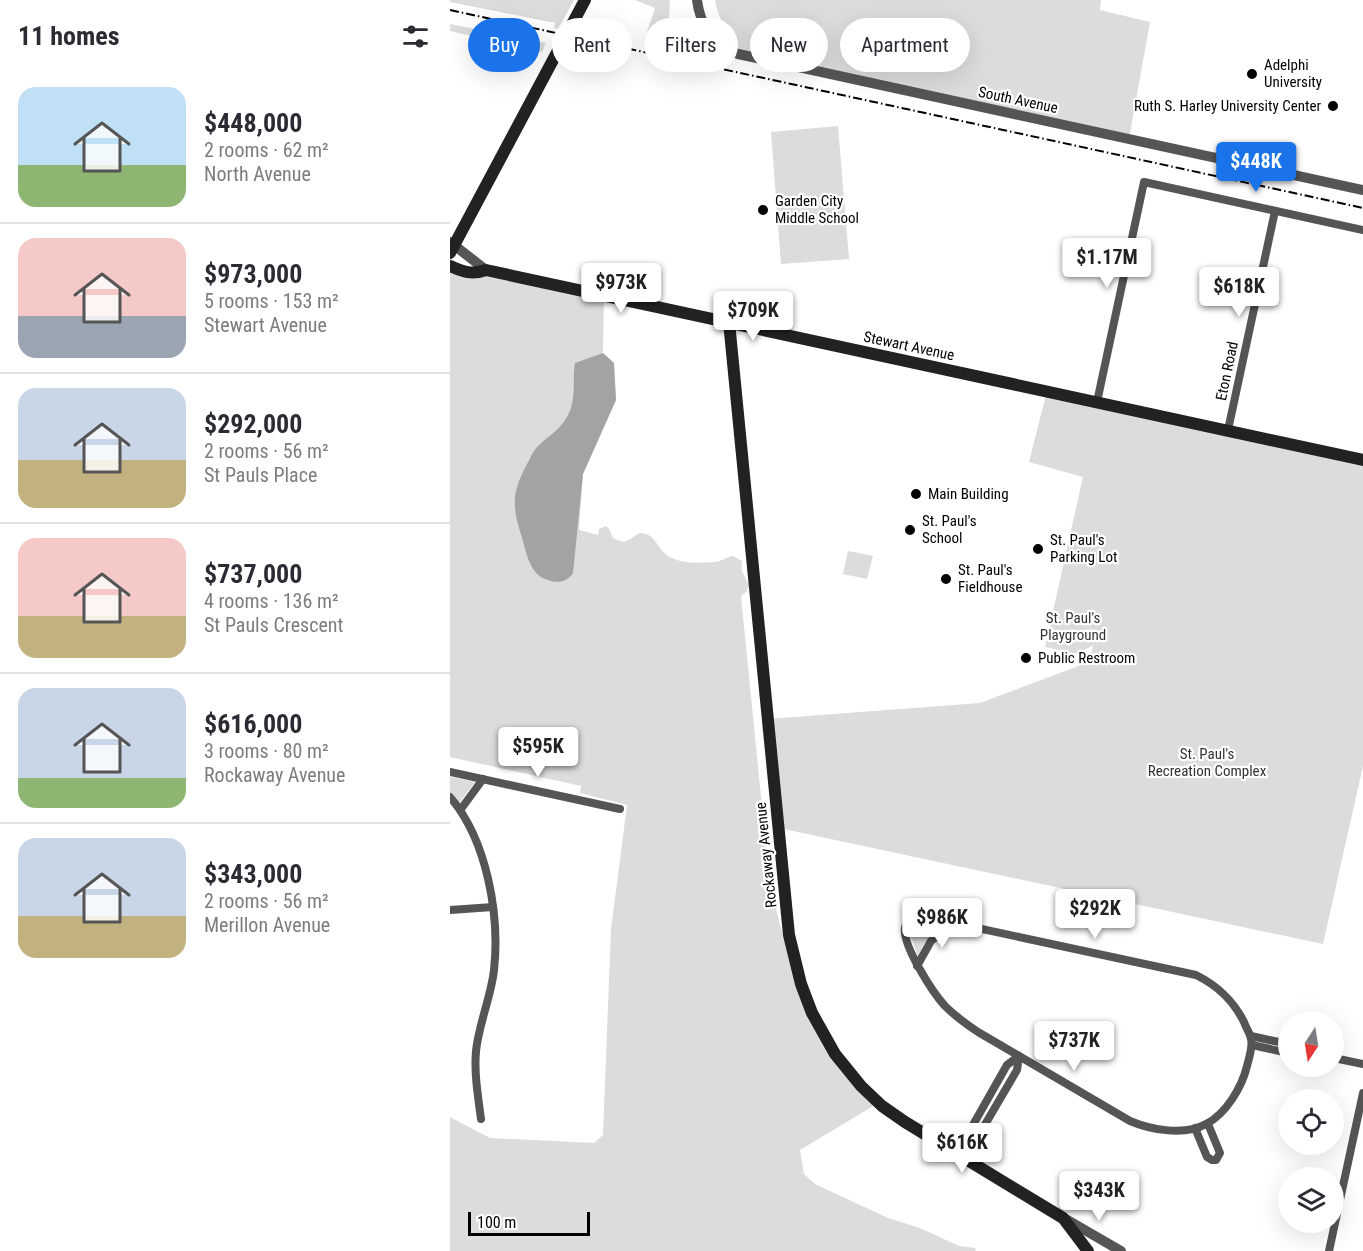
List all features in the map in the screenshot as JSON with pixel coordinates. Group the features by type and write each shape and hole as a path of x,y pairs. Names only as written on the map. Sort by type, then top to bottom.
{"main road":[{"path":"451,247 585,0"},
{"name":"Stewart Avenue","path":"450,266 475,274 486,270 1228,430 1362,456"},
{"name":"Rockaway Avenue","path":"729,322 789,935 801,984 812,1013 828,1042 861,1086 894,1115 1063,1218 1088,1251"}],"street":[{"name":"South Avenue","path":"697,0 699,15 709,34 727,49 738,54 1363,190"},
{"path":"1097,402 1144,182 1363,230"},
{"name":"Eton Road","path":"1228,430 1275,211"},
{"path":"451,247 486,270"},
{"path":"450,772 620,809"},
{"path":"461,809 483,779"},
{"path":"450,797 461,809 484,860 493,907 494,970 476,1052 481,1119"},
{"path":"450,910 493,907"},
{"path":"917,915 954,922 1196,975 1211,983 1227,996 1238,1011 1251,1040 1245,1077 1238,1091 1225,1108 1208,1124 1195,1128 1163,1130 1139,1124 1018,1056 957,1017 933,992 917,966 905,935 908,920 917,915"},
{"path":"917,966 931,941 954,922"},
{"path":"1251,1040 1278,1043"},
{"path":"1251,1040 1278,1049"},
{"path":"961,1156 965,1139 1007,1065 1018,1056"},
{"path":"1344,1060 1363,1064"},
{"path":"1329,1251 1363,1093"},
{"path":"1195,1128 1207,1157 1216,1160 1220,1153 1208,1124"},
{"path":"1063,1218 1121,1251"}],"green space":[{"path":"450,0 574,0 564,18 552,18 552,22 450,2"},
{"path":"635,0 670,0 669,18 652,18 655,8"},
{"path":"715,0 1101,0 1100,10 1150,22 1129,139 828,71 828,18 750,18 750,53 741,51 738,46 738,18 721,18"},
{"path":"450,24 468,28 468,35 450,31"},
{"path":"540,42 546,43 542,52 540,52"},
{"path":"838,126 849,259 781,264 771,132"},
{"path":"450,258 462,265 604,295 603,353 614,363 616,400 583,474 579,530 598,535 599,529 606,526 613,538 622,541 640,533 646,534 654,539 667,555 682,561 715,562 733,556 742,561 742,571 749,585 741,596 770,887 792,969 816,1025 875,1105 800,1150 804,1174 815,1184 888,1218 920,1228 959,1246 975,1248 976,1251 450,1251 450,1117 490,1138 594,1143 603,1135 611,929 627,805 580,793 581,786 450,757"},
{"name":"St. Paul's Recreation Complex","path":"1047,391 1363,459 1363,766 1323,944 779,828 768,719 980,703 1089,662 1093,645 1078,654 1045,647 1083,477 1029,462"},
{"path":"848,551 873,556 867,579 843,574"},
{"path":"450,777 475,782 459,803 450,793"},
{"path":"917,921 943,925 925,943 918,957 909,931 910,926"}],"shaded area":[{"path":"603,353 614,363 616,400 583,474 573,573 563,581 550,581 537,574 531,566 515,511 515,494 535,450 561,426 570,411 575,363"}],"railway":[{"path":"450,10 1363,208"}],"place":[{"name":"Adelphi University","path":"1252,74"},
{"name":"Ruth S. Harley University Center","path":"1333,106"},
{"name":"Garden City Middle School","path":"763,210"},
{"name":"Main Building","path":"916,494"},
{"name":"St. Paul's School","path":"910,530"},
{"name":"St. Paul's Parking Lot","path":"1038,549"},
{"name":"St. Paul's Fieldhouse","path":"946,579"},
{"name":"Public Restroom","path":"1026,658"}],"park label":[{"name":"St. Paul's Playground","path":"1073,626"}]}
